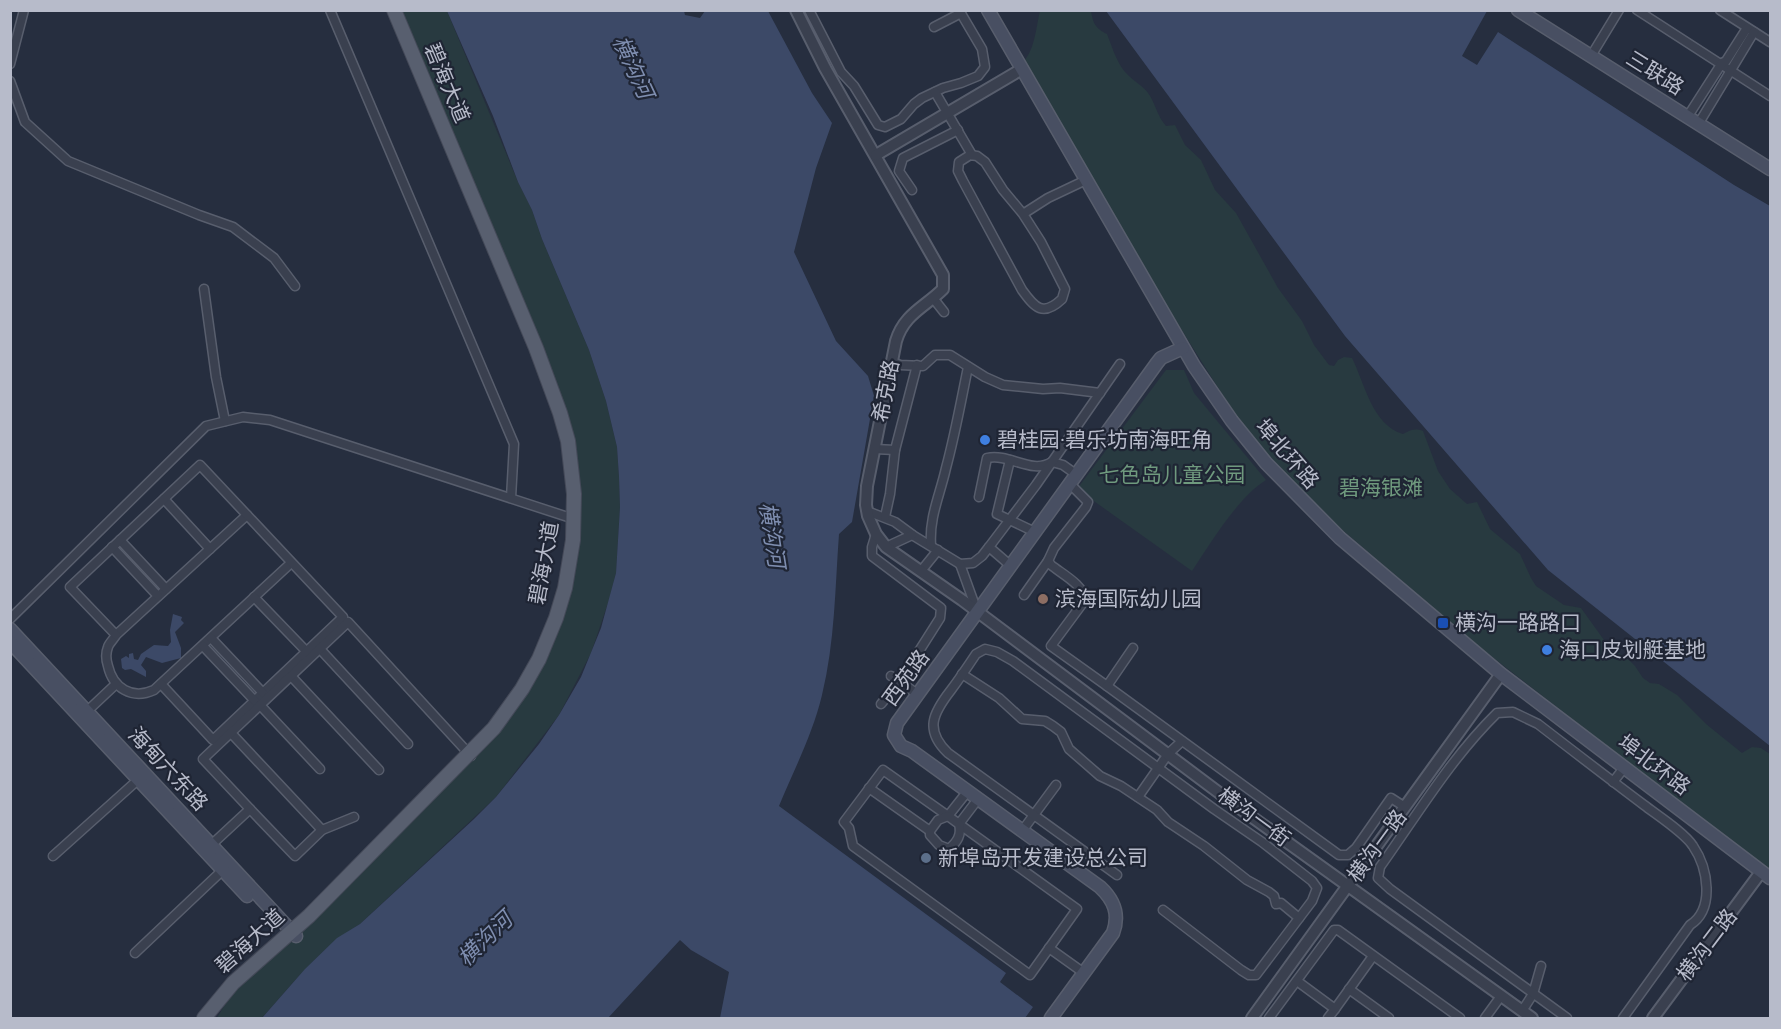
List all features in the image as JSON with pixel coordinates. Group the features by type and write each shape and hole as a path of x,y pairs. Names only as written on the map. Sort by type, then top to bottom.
{"main road":[{"name":"碧海大道","path":"397,10 556,398 565,428 571,464 573,540 565,588 558,612 543,649 522,689 506,713 471,755"},
{"name":"碧海大道","path":"211,1018 245,979 497,731 524,694 545,654 567,595 574,561 578,518 577,478 570,429 554,381 397,10"},
{"name":"埠北环路","path":"988,10 1183,348 1207,387 1266,463 1313,513 1373,567 1501,674 1766,875"},
{"name":"三联路","path":"1518,10 1770,169"},
{"name":"西苑路","path":"1051,1018 1114,928 1117,917 1112,900 1100,887 912,751 901,746 894,735 897,723 1161,358 1183,348"},
{"name":"海甸六东路","path":"10,629 84,714 291,936"},
{"name":"海甸六东路","path":"10,642 84,714"},
{"name":"碧海大道","path":"204,1018 232,983 254,962 291,936"}],"street":[{"path":"10,64 13,41 24,10"},
{"path":"330,10 514,444 511,498"},
{"path":"796,10 825,68 943,275 943,289 933,298 944,312"},
{"path":"809,10 841,72 854,86 878,125 885,127 901,119 914,104 935,92 978,76 985,67 982,48 960,12 934,27"},
{"path":"1591,56 1619,10"},
{"path":"1637,10 1770,96"},
{"path":"1720,10 1770,42"},
{"path":"1693,120 1722,63 1750,30"},
{"path":"1693,120 1732,70 1750,30"},
{"path":"912,190 899,171 903,158 1022,69"},
{"path":"10,81 25,122 68,161 233,227 274,258 295,286"},
{"path":"935,92 955,121 972,155 985,162 1041,242 1065,289 1062,299 1047,309 1039,309 1029,301 963,182 958,171 959,162 972,155"},
{"path":"876,155 955,121"},
{"path":"1023,214 1048,198 1086,180"},
{"path":"204,289 216,377 225,421"},
{"name":"希克路","path":"933,298 915,310 902,326 892,362 867,486 867,511 876,534 886,547 977,612"},
{"path":"892,362 900,365 923,366 935,356 950,355 1003,385 1100,393"},
{"path":"960,564 973,562 982,556 1052,462 1120,364"},
{"path":"885,517 895,450 917,365"},
{"path":"921,571 934,547 930,529 932,513 945,475 968,367"},
{"path":"10,619 206,426 243,417 270,420 574,519"},
{"path":"875,449 895,450"},
{"path":"979,497 987,458 992,457 1039,467 1052,462 1063,465 1088,502 1054,548 1048,561 1024,596"},
{"path":"1010,460 997,514 1035,532"},
{"path":"116,636 70,587 200,465 471,755"},
{"path":"164,499 210,549"},
{"path":"867,511 885,517 960,564 977,612"},
{"path":"247,515 116,636 107,648 110,677 116,684 135,693 147,693 161,684 291,563"},
{"path":"876,534 872,556 941,609 940,618 900,681 881,704"},
{"path":"886,547 912,535"},
{"path":"120,540 166,589"},
{"path":"112,547 158,596"},
{"path":"989,547 1011,566"},
{"path":"1048,561 1084,594 1084,600 1051,646 1339,855 1348,855 1356,848 1391,798 1405,807"},
{"path":"254,597 307,652"},
{"name":"横沟一街","path":"977,612 1168,754 1532,1018"},
{"path":"161,684 213,740 291,676 346,620"},
{"path":"346,620 263,693 258,703 231,733 203,759 295,856 322,830 354,817"},
{"path":"211,638 263,693"},
{"path":"203,646 320,769"},
{"path":"1107,686 1133,648"},
{"path":"320,649 408,744"},
{"path":"1117,875 948,753 937,739 934,724 936,710 976,654 985,649 997,652 1013,661 1262,842 1312,881 1317,888 1316,894 1256,975 1249,975 1163,910"},
{"path":"962,674 999,698 1022,719 1045,721 1053,726 1060,732 1069,749 1100,776 1138,796 1157,810 1168,822 1204,846 1235,871 1240,872 1247,880 1269,892 1274,896 1276,904 1281,903 1299,918"},
{"name":"横沟一路","path":"1252,1018 1501,674"},
{"path":"291,676 379,770"},
{"path":"891,676 918,695"},
{"path":"84,714 116,684"},
{"path":"1567,1018 1378,878 1380,867 1404,833 1461,754 1497,713 1513,712 1538,724 1693,844 1702,866 1707,900 1697,920 1690,925 1623,1018"},
{"path":"231,733 322,830"},
{"path":"1138,796 1168,754 1182,741"},
{"path":"1613,782 1624,768"},
{"path":"883,770 948,816 1077,909 1030,975 854,846 849,828 844,822 883,770"},
{"path":"53,856 142,777"},
{"path":"1022,831 1056,785"},
{"path":"869,788 930,831 930,835 939,845 949,849 960,837 959,824 973,796"},
{"path":"930,831 938,820 948,816 973,796"},
{"path":"207,848 249,809"},
{"path":"1393,824 1404,833"},
{"path":"135,953 226,867"},
{"name":"横沟二路","path":"1653,1018 1766,875"},
{"path":"1269,1018 1334,930 1338,930 1460,1018"},
{"path":"1049,948 1084,973"},
{"path":"1328,1018 1373,956"},
{"path":"1522,1011 1533,994 1541,966"},
{"path":"1297,981 1335,1009"},
{"path":"1349,989 1389,1018"},
{"path":"1485,1018 1501,996"}],"green space":[{"path":"402,11 447,11 589,350 606,401 617,447 620,507 616,573 591,653 559,715 496,797 360,924 320,955 262,1018 217,1018 231,994 528,686 562,612 574,453"},
{"name":"碧海银滩","path":"1040,11 1091,11 1095,25 1107,34 1121,67 1148,93 1166,126 1175,125 1185,145 1201,160 1215,190 1236,213 1278,288 1329,365 1334,366 1344,357 1352,358 1371,402 1384,422 1403,434 1413,430 1423,431 1438,471 1450,489 1467,504 1477,502 1490,529 1520,554 1536,586 1564,605 1581,608 1609,647 1626,657 1643,678 1677,695 1706,724 1742,753 1752,747 1761,748 1770,754 1770,870 1482,649 1333,522 1255,440 1227,402 1166,305 1023,62 1033,45"},
{"name":"七色岛儿童公园","path":"1166,370 1184,370 1194,393 1266,480 1235,509 1192,571 1077,489"}],"water":[{"name":"横沟河","path":"447,11 684,11 685,15 700,18 705,11 768,11 812,93 832,123 816,168 794,252 836,341 868,376 874,396 852,522 839,534 832,635 822,695 808,737 779,806 1006,973 1000,982 1033,1007 1025,1018 720,1018 729,972 691,950 680,940 608,1018 262,1018 305,969 337,938 360,924 474,819 496,797 539,744 581,677 601,628 616,573 620,507 619,477 617,447 606,401 589,350 532,210 518,182 493,116"},
{"path":"1106,11 1487,11 1462,56 1477,65 1498,32 1770,206 1770,746 1548,570 1345,336"},
{"path":"173,614 182,617 181,620 184,623 175,632 181,648 181,658 162,663 146,657 141,665 146,671 146,677 131,669 122,668 121,659 126,656 129,658 129,654 133,653 134,659 138,660 141,654 154,645 168,646 171,642 170,630"}],"place":[{"name":"碧桂园·碧乐坊南海旺角","path":"985,440"},
{"name":"滨海国际幼儿园","path":"1043,599"},
{"name":"横沟一路路口","path":"1443,623"},
{"name":"海口皮划艇基地","path":"1547,650"},
{"name":"新埠岛开发建设总公司","path":"926,858"}]}
